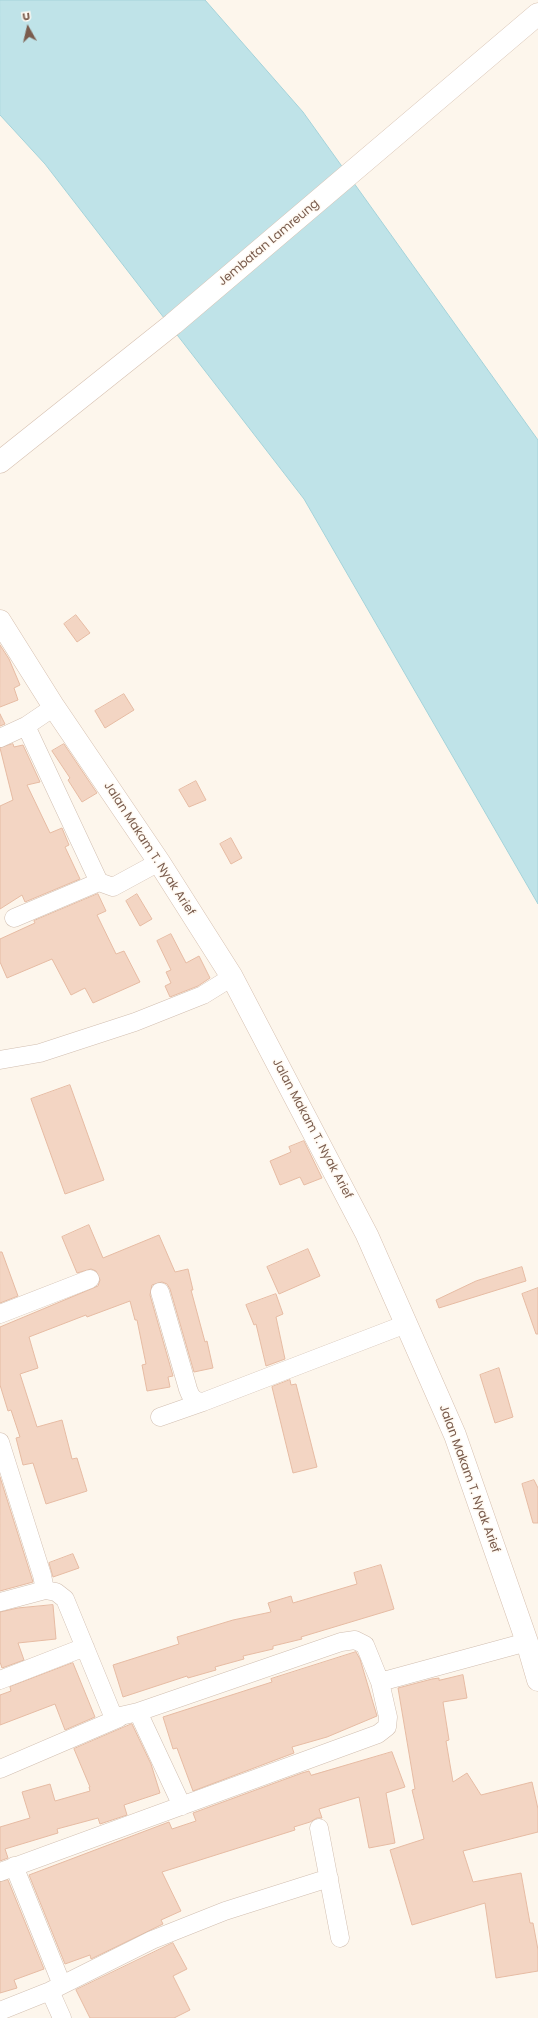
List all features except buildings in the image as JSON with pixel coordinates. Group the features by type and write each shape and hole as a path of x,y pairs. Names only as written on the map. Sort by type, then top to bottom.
{"street":[{"name":"Jembatan Lamreung","path":"0,462 173,324 538,14"},
{"name":"Jalan Makam T. Nyak Arief","path":"0,621 54,707 159,862 232,977 367,1234 455,1436 527,1642 538,1680"},
{"path":"0,738 26,726 54,707"},
{"path":"26,726 99,882"},
{"path":"14,918 99,882 113,887 159,862"},
{"path":"0,1060 40,1053 135,1022 203,995 232,977"},
{"path":"0,1314 90,1279"},
{"path":"160,1292 191,1397 196,1401 203,1402"},
{"path":"160,1417 406,1324"},
{"path":"0,1442 42,1575 45,1590"},
{"path":"0,1602 45,1590 56,1592 65,1599 111,1711 118,1718"},
{"path":"0,1769 118,1718 333,1645 355,1640 365,1644 380,1682 388,1718 387,1728 378,1734 7,1869 56,1988 62,2018"},
{"path":"380,1682 527,1642"},
{"path":"0,1680 85,1647"},
{"path":"138,1712 182,1806"},
{"path":"319,1828 340,1938"},
{"path":"0,2011 56,1988 167,1934 225,1911 329,1878"}],"water":[{"path":"0,0 205,0 303,112 538,440 538,904 304,499 45,164 0,115"}]}
